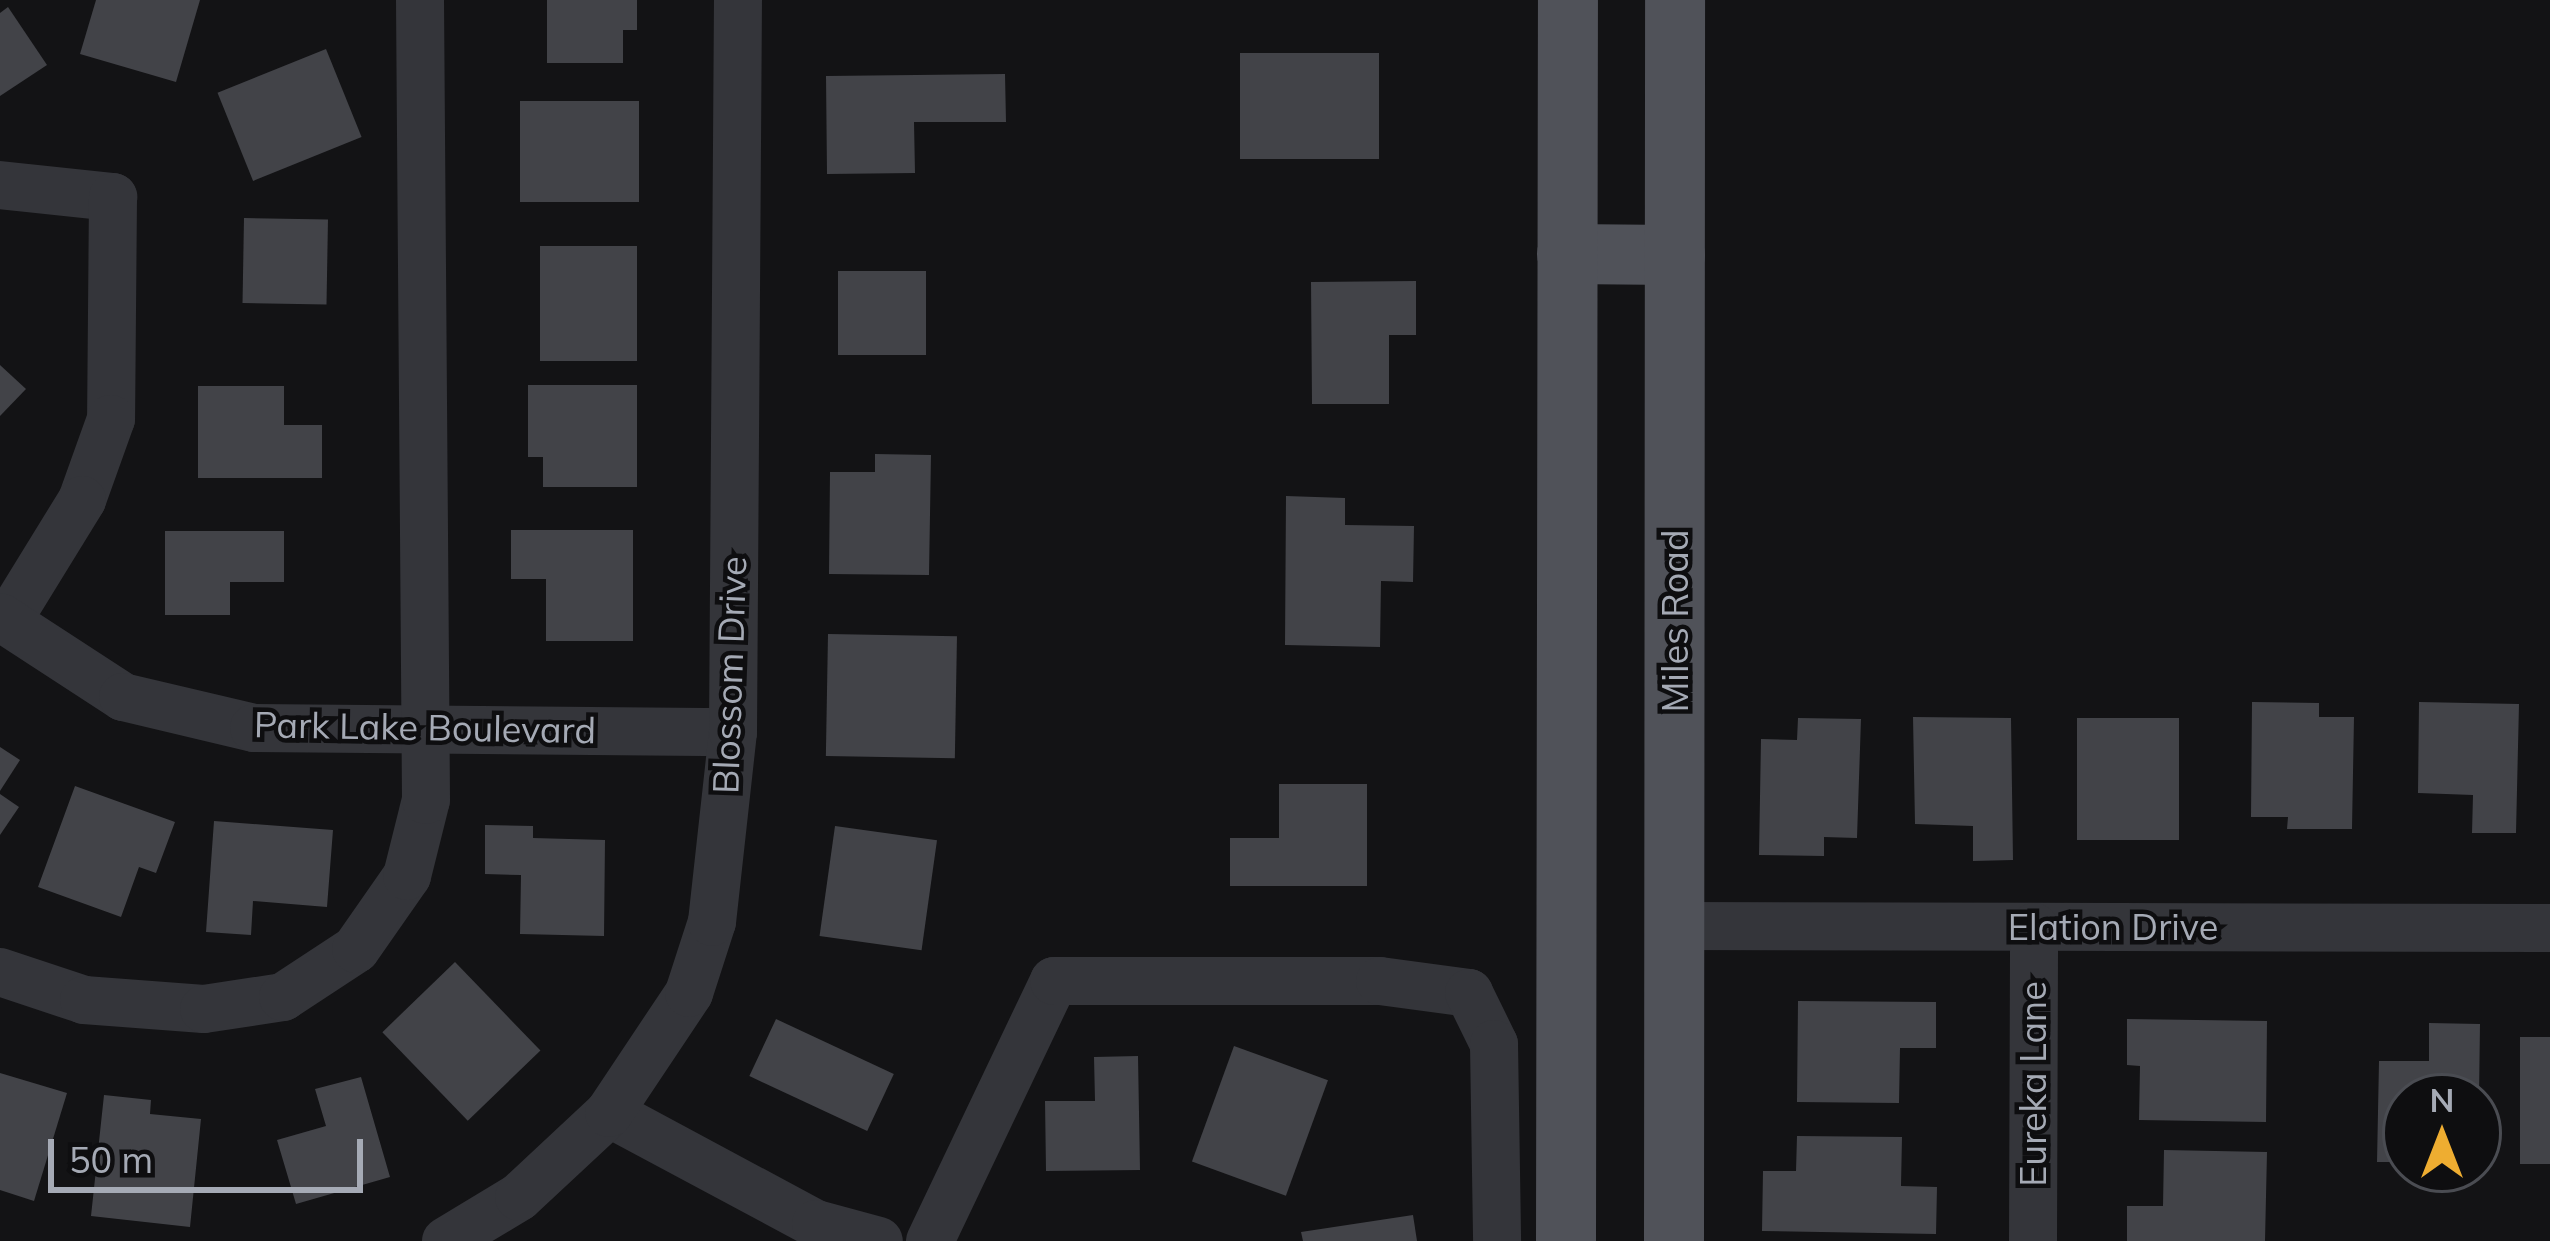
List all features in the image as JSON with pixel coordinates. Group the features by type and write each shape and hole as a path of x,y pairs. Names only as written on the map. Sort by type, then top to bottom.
{"main road":[{"path":"1566,1241 1568,0"},
{"name":"Miles Road","path":"1674,1241 1675,0"},
{"path":"1567,254 1675,255"}],"street":[{"path":"0,972 83,1000 204,1010 283,997 356,949 407,876 426,800 421,0"},
{"name":"Blossom Drive","path":"446,1241 519,1197 609,1113 689,993 712,922 733,732 738,0"},
{"path":"0,185 112,197 111,419 82,500 3,620"},
{"name":"Park Lake Boulevard","path":"3,620 122,697 254,728 733,732"},
{"name":"Elation Drive","path":"1676,926 2550,928"},
{"name":"Eureka Lane","path":"2033,1241 2034,927"},
{"path":"931,1241 1054,981 1380,981 1469,993 1494,1044 1497,1241"},
{"path":"609,1113 816,1224 879,1241"}],"building":[{"path":"96,0 200,0 176,82 80,54"},
{"path":"547,0 637,0 637,30 623,30 623,63 547,63"},
{"path":"8,7 47,65 0,96 0,13"},
{"path":"326,49 362,137 253,181 218,93"},
{"path":"1240,53 1379,53 1379,159 1240,159"},
{"path":"1005,74 1006,122 914,122 915,173 827,174 826,76"},
{"path":"520,101 639,101 639,202 520,202"},
{"path":"244,218 328,219 327,304 243,303"},
{"path":"540,246 637,246 637,361 540,361"},
{"path":"838,271 926,271 926,355 838,355"},
{"path":"1416,281 1416,335 1389,335 1389,404 1312,404 1311,282"},
{"path":"0,365 26,389 0,416"},
{"path":"528,385 637,385 637,487 543,487 543,457 528,457"},
{"path":"198,386 284,386 284,425 322,425 322,478 198,478"},
{"path":"875,454 931,455 929,575 829,574 830,472 875,472"},
{"path":"1286,496 1345,498 1345,525 1414,526 1413,582 1381,581 1380,647 1285,645"},
{"path":"511,530 633,530 633,641 546,641 546,579 511,579"},
{"path":"165,531 284,531 284,582 230,582 230,615 165,615"},
{"path":"828,634 957,636 955,758 826,756"},
{"path":"2252,702 2319,703 2319,717 2354,717 2352,829 2287,829 2288,817 2251,817"},
{"path":"2419,702 2519,704 2516,833 2472,833 2473,795 2418,793"},
{"path":"1913,717 2011,718 2013,860 1973,861 1973,826 1915,824"},
{"path":"1798,718 1861,719 1857,838 1824,837 1824,856 1759,855 1761,739 1797,740"},
{"path":"2077,718 2179,718 2179,840 2077,840"},
{"path":"0,747 20,760 0,791"},
{"path":"1279,784 1367,784 1367,886 1230,886 1230,838 1279,838"},
{"path":"75,786 175,822 156,873 139,867 121,917 38,887"},
{"path":"0,794 19,807 0,835"},
{"path":"214,821 333,830 327,907 253,901 251,935 206,932"},
{"path":"485,825 533,826 533,838 605,840 604,936 520,934 521,875 485,874"},
{"path":"835,826 937,840 922,950 820,936"},
{"path":"455,962 540,1050 468,1121 382,1032"},
{"path":"1798,1001 1936,1002 1936,1048 1900,1048 1899,1103 1797,1102"},
{"path":"776,1019 894,1074 867,1131 749,1076"},
{"path":"2127,1019 2267,1021 2266,1122 2139,1120 2140,1066 2127,1065"},
{"path":"2429,1023 2480,1024 2479,1073 2382,1073 2382,1162 2377,1162 2379,1061 2429,1061"},
{"path":"2520,1037 2550,1037 2550,1164 2520,1164"},
{"path":"1234,1046 1328,1080 1286,1196 1192,1162"},
{"path":"1138,1056 1140,1170 1046,1171 1045,1101 1095,1101 1094,1057"},
{"path":"0,1073 67,1093 34,1201 0,1190"},
{"path":"361,1077 390,1177 296,1204 277,1140 326,1126 315,1089"},
{"path":"104,1095 151,1100 150,1114 201,1119 190,1227 91,1216"},
{"path":"1797,1136 1902,1137 1901,1186 1937,1187 1936,1234 1762,1231 1763,1171 1796,1171"},
{"path":"2164,1150 2267,1152 2265,1241 2127,1241 2127,1206 2163,1206"},
{"path":"1413,1215 1417,1241 1303,1241 1301,1232"}]}
